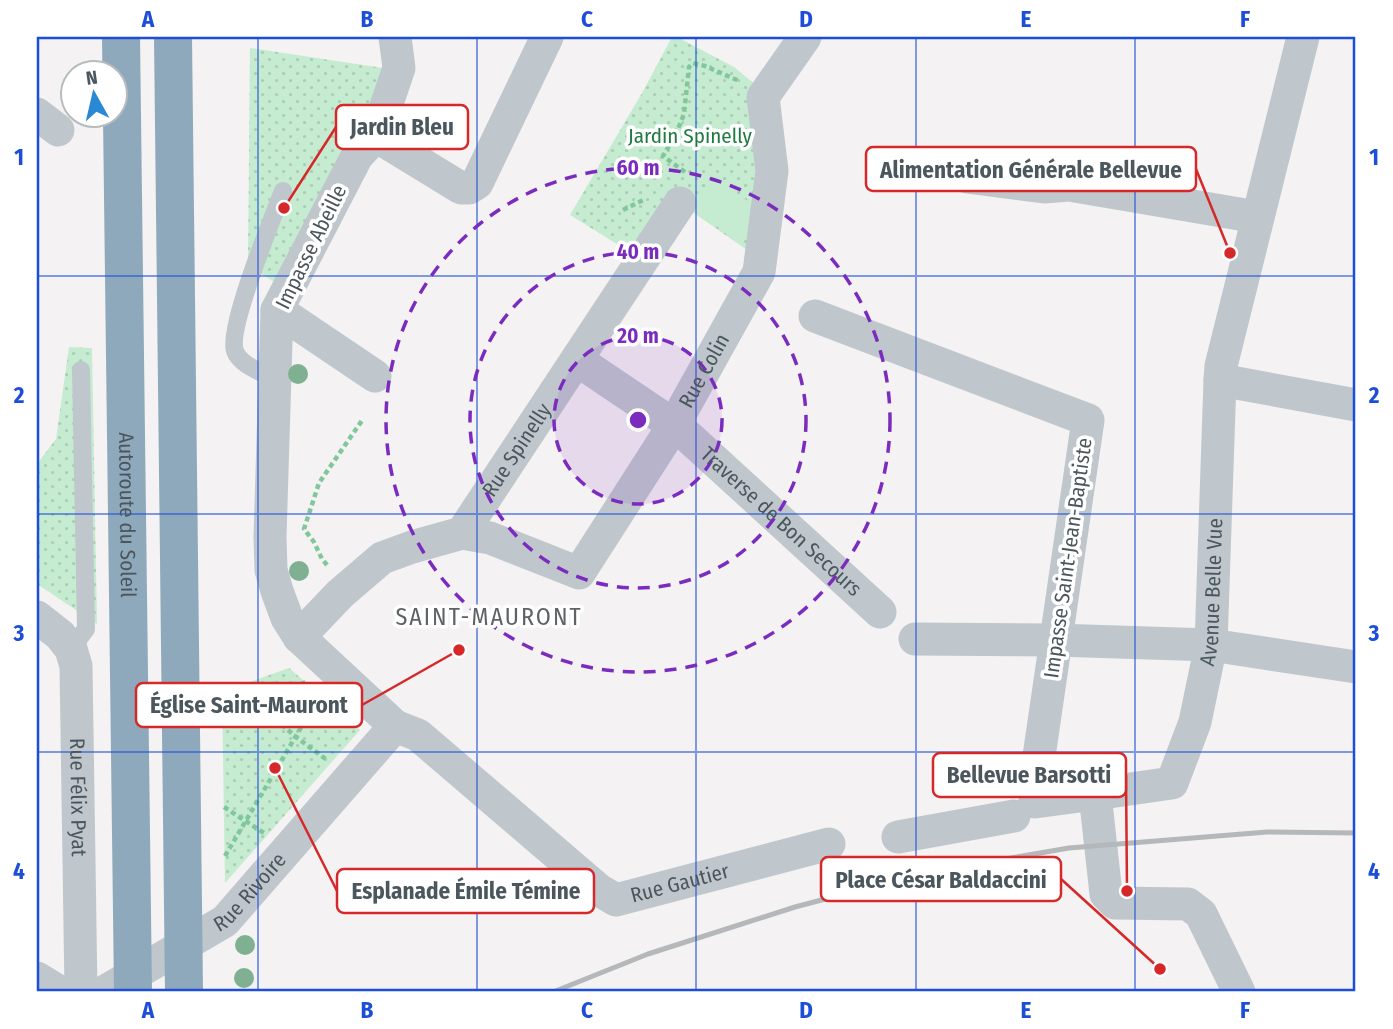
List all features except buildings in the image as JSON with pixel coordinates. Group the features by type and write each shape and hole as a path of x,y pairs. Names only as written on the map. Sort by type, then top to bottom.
{"highway":[{"name":"Autoroute du Soleil","path":"121,37 133,992"},
{"path":"173,37 184,992"}],"street":[{"path":"395,37 400,68 379,128 461,188 469,188 477,183 547,37"},
{"path":"763,97 804,37"},
{"name":"Avenue Belle Vue","path":"1096,806 1172,783 1195,722 1211,645 1222,366 1303,37"},
{"name":"Rue Colin","path":"462,533 490,538 579,573 674,425 759,272 772,171 763,97"},
{"name":"Impasse Abeille","path":"379,128 357,156 277,310 270,537 271,570 287,618 299,637 394,726"},
{"path":"967,177 1044,187 1069,185 1257,217"},
{"name":"Rue Spinelly","path":"462,533 680,203"},
{"path":"277,310 374,376"},
{"name":"Impasse Saint-Jean-Baptiste","path":"815,316 1088,420 1055,640 1035,802 1096,806"},
{"name":"Traverse de Bon Secours","path":"576,360 674,425 880,612"},
{"path":"1220,380 1356,405"},
{"path":"299,637 340,594 382,558 462,533"},
{"path":"37,617 60,635 71,649"},
{"path":"915,639 1211,645 1356,667"},
{"name":"Rue Félix Pyat","path":"71,649 76,666 78,701 81,992"},
{"name":"Rue Rivoire","path":"104,992 225,921 394,726"},
{"name":"Rue Gautier","path":"394,726 418,735 599,890 616,900 829,844"},
{"path":"1096,806 1106,894 1115,902 1188,904 1201,914 1238,992"},
{"path":"898,837 1014,816"},
{"path":"37,978 60,992"}],"lane":[{"path":"274,379 239,357 234,350 234,337 253,270 283,191"},
{"path":"71,649 86,629 81,370"}],"path":[{"path":"680,203 695,180 663,156 684,114 689,67 693,63 705,66 749,86 763,97"},
{"path":"340,594 332,569 322,559 304,529 319,483 363,419"},
{"path":"222,716 335,670"},
{"path":"225,856 335,670"},
{"path":"256,702 296,737 350,777"},
{"path":"224,807 287,849"}],"green space":[{"name":"Jardin Spinelly","path":"672,37 677,37 734,67 762,90 757,257 671,197 633,254 570,215"},
{"path":"250,48 383,68 371,119 278,284 248,266"},
{"path":"715,179 761,210 740,241 693,211"},
{"path":"69,347 92,348 97,624 37,584 37,464 56,439"},
{"path":"289,668 360,730 225,883 222,692"}],"railway":[{"path":"553,992 648,954 795,907 924,873 1069,848 1267,832 1356,833"}],"place":[{"name":"Jardin Bleu","path":"284,208"},
{"name":"Alimentation Générale Bellevue","path":"1230,253"},
{"name":"Église Saint-Mauront","path":"459,650"},
{"name":"Esplanade Émile Témine","path":"275,768"},
{"name":"Bellevue Barsotti","path":"1127,891"},
{"name":"Place César Baldaccini","path":"1160,969"}],"district":[{"name":"SAINT-MAURONT","path":"489,617"}]}
